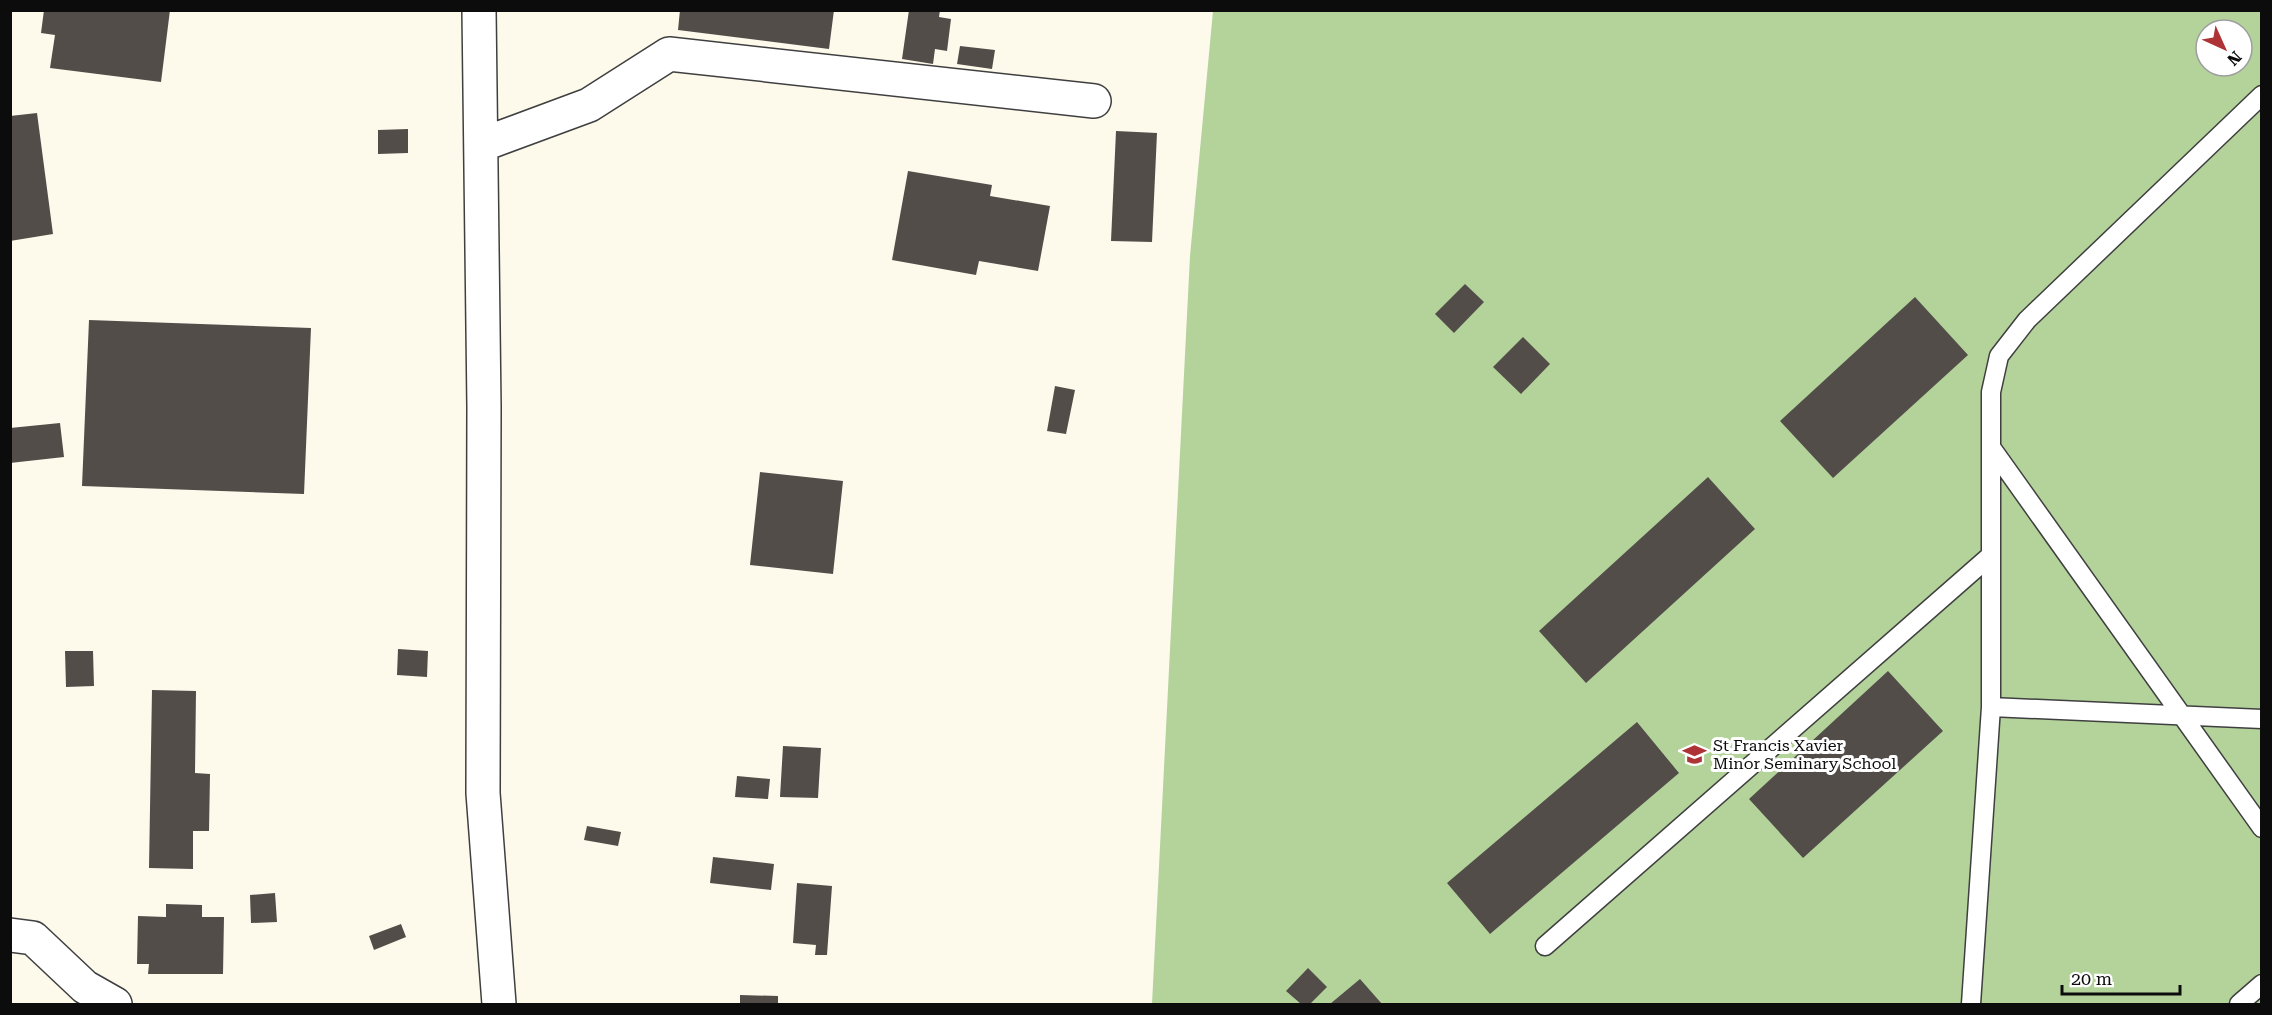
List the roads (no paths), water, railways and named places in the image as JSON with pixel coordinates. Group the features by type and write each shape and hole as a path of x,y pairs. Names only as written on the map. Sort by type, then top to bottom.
{"street":[{"path":"479,10 484,407 483,793 500,1005"},
{"path":"481,146 589,105 669,54 1095,101"},
{"path":"10,935 33,938 85,987 115,1005"}],"lane":[{"path":"1971,1005 1991,707 1990,556 1993,450 1991,392 2000,356 2027,320 2262,95"},
{"path":"1993,450 2262,828"},
{"path":"1545,946 1990,556"},
{"path":"1991,707 2262,719"},
{"path":"2239,1005 2262,984"}],"place":[{"name":"St Francis Xavier Minor Seminary School","path":"1695,754"}]}
